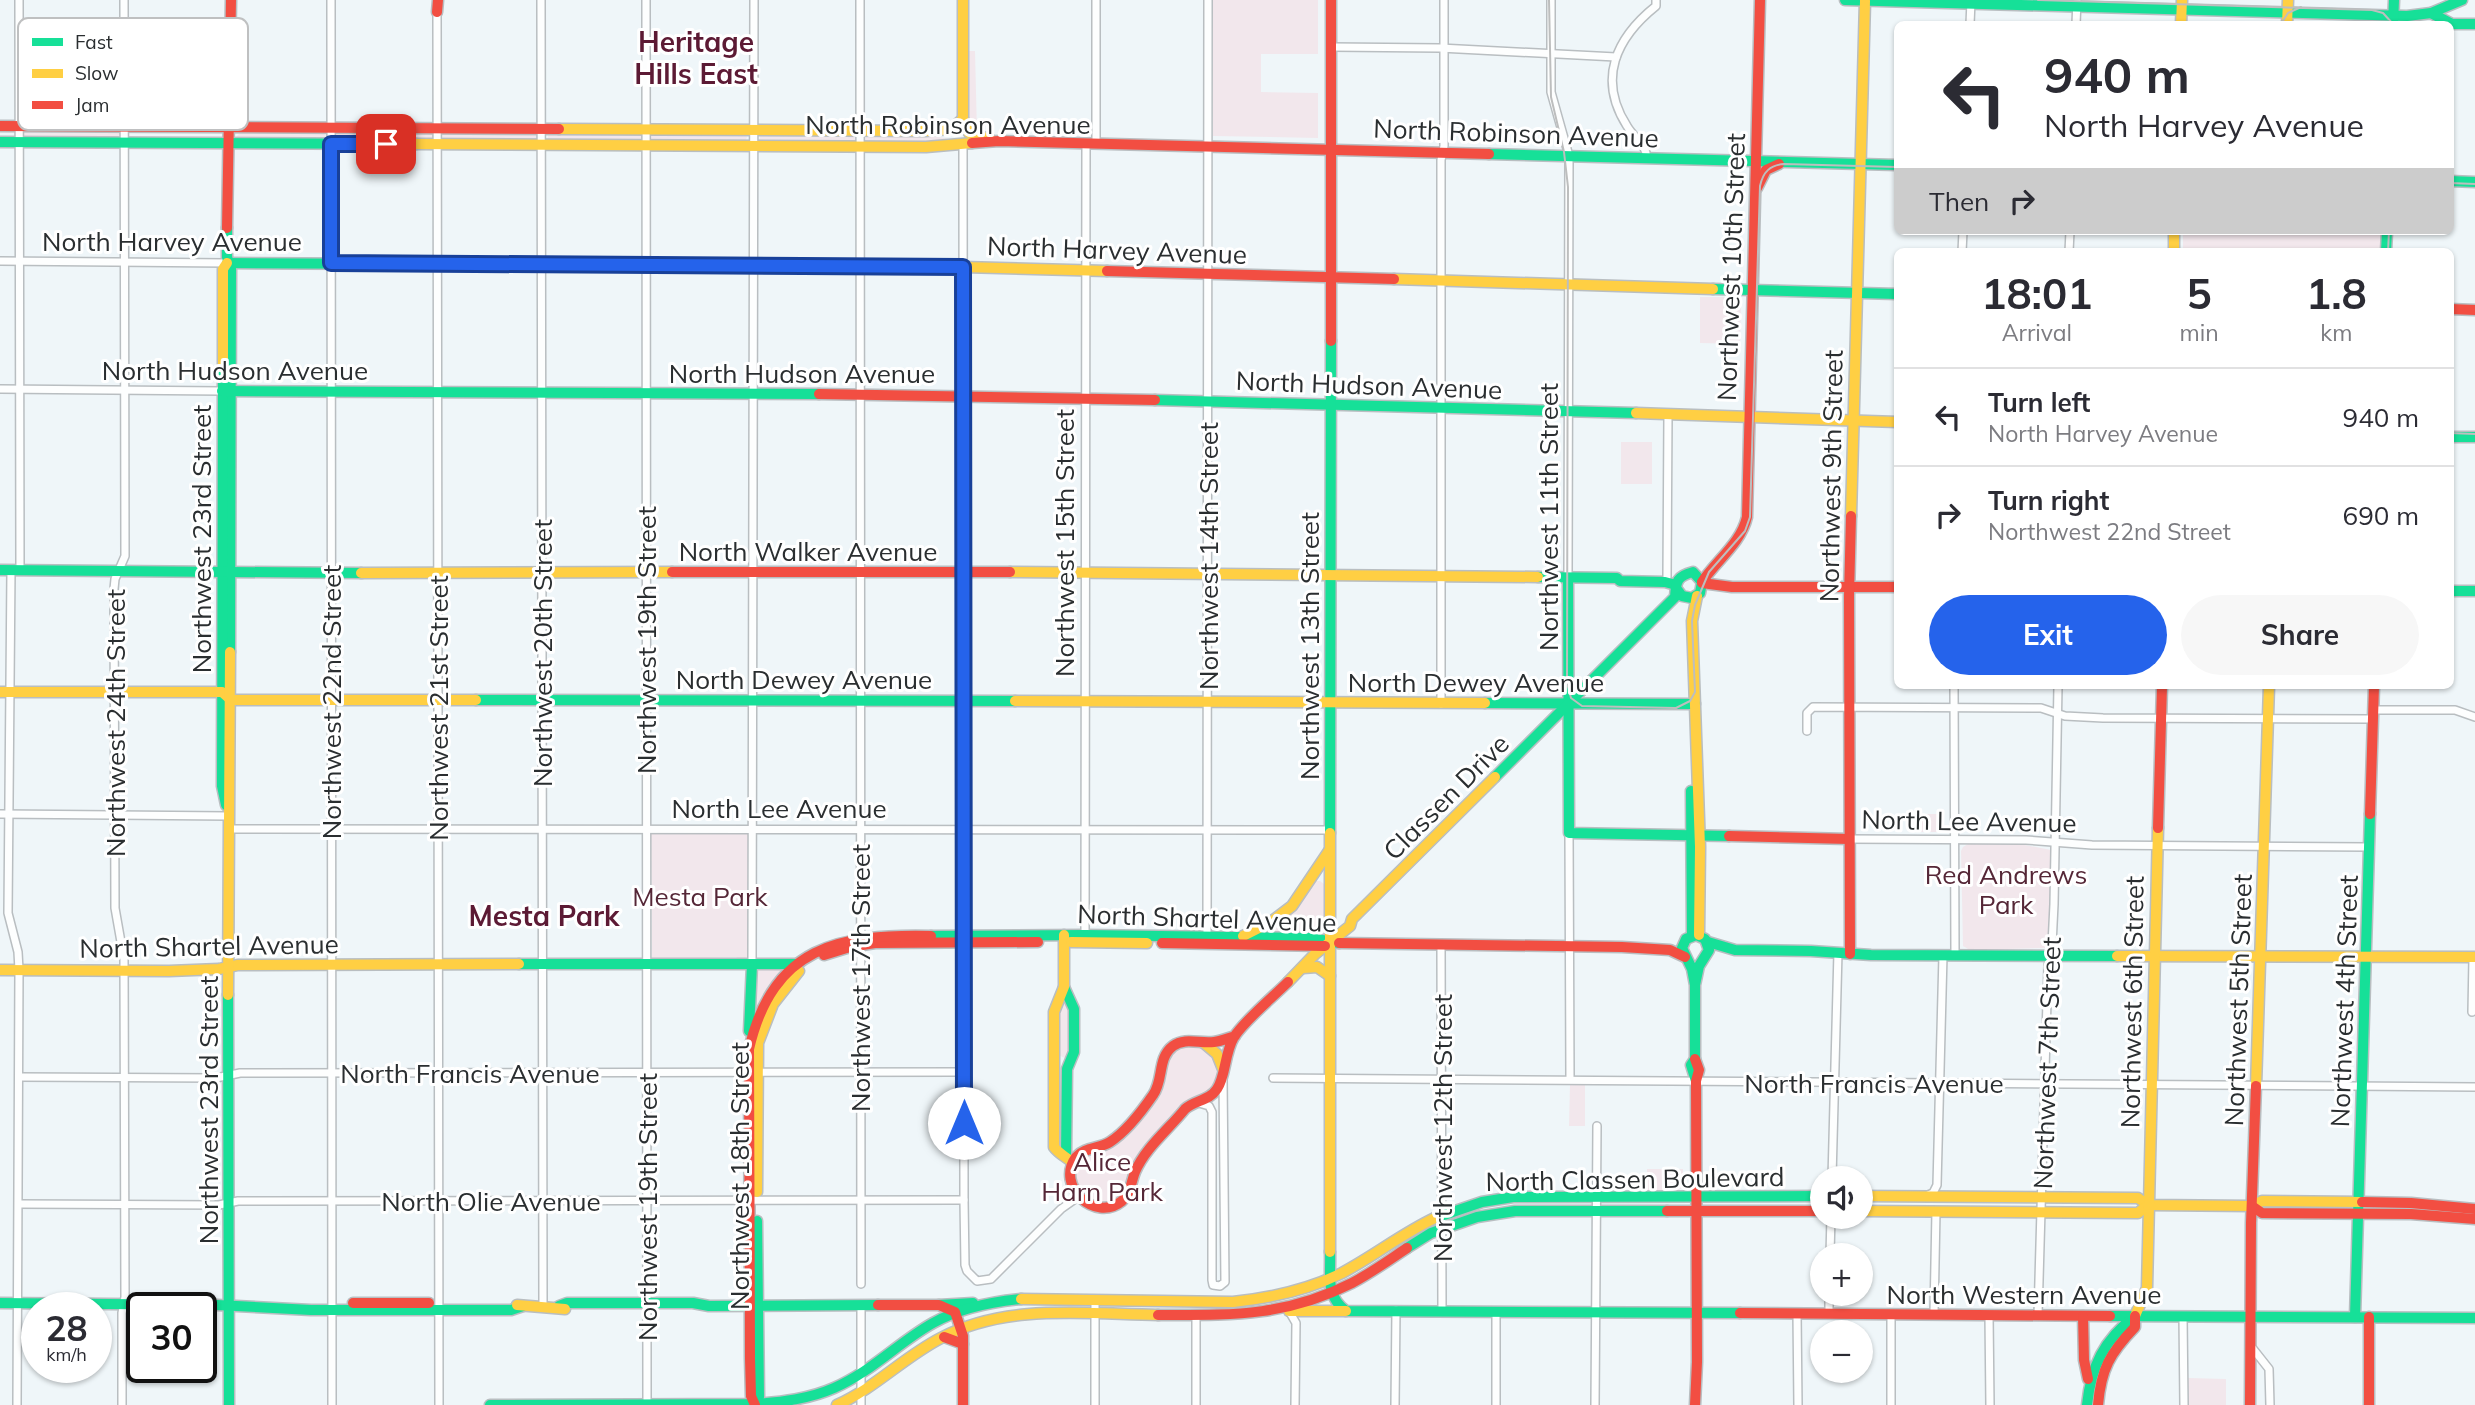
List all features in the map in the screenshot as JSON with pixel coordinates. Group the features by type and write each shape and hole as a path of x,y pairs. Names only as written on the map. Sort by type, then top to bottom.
{"street":[{"path":"19,0 19,18"},
{"name":"Northwest 24th Street","path":"124,0 124,18"},
{"name":"Northwest 23rd Street","path":"231,0 231,18"},
{"name":"Northwest 22nd Street","path":"331,0 332,1405"},
{"path":"437,12 438,0"},
{"name":"Northwest 20th Street","path":"541,0 542,1306"},
{"name":"Northwest 19th Street","path":"646,0 647,1404"},
{"path":"750,1049 753,829 754,0"},
{"name":"Northwest 17th Street","path":"860,0 861,1284"},
{"path":"963,0 962,119 969,134 999,141"},
{"name":"Northwest 15th Street","path":"1085,939 1085,270 1096,0"},
{"name":"Northwest 14th Street","path":"1208,0 1208,940"},
{"name":"Northwest 13th Street","path":"1331,0 1328,944 1331,1293"},
{"path":"1441,704 1444,0"},
{"name":"Northwest 11th Street","path":"1552,0 1553,103 1569,156 1570,1079"},
{"path":"1647,158 1645,148 1626,125 1616,102 1612,75 1616,57 1628,33 1656,6 1656,0"},
{"name":"Northwest 10th Street","path":"1702,582 1740,534 1747,517 1760,0"},
{"path":"1845,0 2181,5 2393,20 2431,13 2448,3 2462,0"},
{"name":"Northwest 9th Street","path":"1850,954 1849,587 1865,0"},
{"path":"2287,21 2288,0"},
{"path":"2393,20 2394,0"},
{"path":"1970,21 1971,2"},
{"path":"2076,21 2077,3"},
{"name":"Northwest 21st Street","path":"437,12 439,1405"},
{"path":"2431,13 2446,21"},
{"path":"2454,24 2475,24"},
{"path":"1331,47 1616,57"},
{"path":"925,131 951,129 962,119"},
{"name":"North Robinson Avenue","path":"0,126 18,126"},
{"name":"North Robinson Avenue","path":"248,127 925,131"},
{"path":"17,1405 19,970 17,946 8,913 9,814 5,692 19,389 19,130"},
{"name":"Northwest 24th Street","path":"122,1405 124,970 115,908 114,589 115,579 125,556 125,130"},
{"name":"Northwest 23rd Street","path":"228,130 227,263 231,269 226,391 226,572 222,692 222,786 228,816"},
{"path":"925,131 953,136 963,144 964,1260 967,1271 977,1281 991,1279 1062,1209 1078,1197 1071,1179 1070,1159 1069,1062 1074,1052 1074,1010 1064,987"},
{"name":"North Robinson Avenue","path":"0,142 926,147 999,141 1894,165"},
{"path":"1754,195 1766,170 1784,162"},
{"path":"2454,181 2475,182"},
{"name":"North Harvey Avenue","path":"0,261 963,267 1894,293"},
{"path":"2454,309 2475,310"},
{"name":"North Hudson Avenue","path":"0,389 963,395 1894,422"},
{"path":"1667,577 1668,414"},
{"path":"2454,437 2475,438"},
{"path":"1693,704 1685,598 1676,587 1677,579 1704,566 1740,534"},
{"name":"North Walker Avenue","path":"10,570 1084,572 1617,578 1667,583 1676,587"},
{"name":"Northwest 23rd Street","path":"226,572 231,700 228,816 229,1405"},
{"path":"1686,573 1697,574 1702,582 1732,587"},
{"name":"North Walker Avenue","path":"1617,578 1620,574 1667,577 1686,573"},
{"path":"1695,985 1709,950 1696,938 1692,621 1702,582"},
{"name":"Classen Drive","path":"1078,1197 1087,1204 1102,1208 1114,1206 1124,1199 1132,1188 1138,1165 1185,1109 1212,1095 1220,1086 1225,1057 1235,1036 1304,966 1350,926 1352,919 1672,601 1676,587"},
{"path":"1685,598 1708,590 1732,587 1894,587"},
{"path":"2454,591 2475,591"},
{"name":"Classen Drive","path":"1568,704 1590,692 1685,598"},
{"path":"1954,689 1955,955"},
{"name":"Northwest 7th Street","path":"2038,1315 2058,689"},
{"name":"Northwest 6th Street","path":"2098,1405 2100,1378 2105,1363 2112,1351 2135,1327 2135,1316 2147,1288 2162,689"},
{"name":"Northwest 5th Street","path":"2250,1405 2249,1316 2255,1085 2269,689"},
{"name":"Northwest 4th Street","path":"2355,1317 2374,689"},
{"path":"5,692 222,692 231,700"},
{"name":"North Dewey Avenue","path":"231,700 1693,704"},
{"path":"1807,731 1807,713 1813,707 2040,708 2079,717 2160,718 2268,718 2455,710 2475,717"},
{"path":"0,814 228,816"},
{"name":"North Lee Avenue","path":"228,829 1330,830"},
{"name":"North Lee Avenue","path":"1569,833 2369,847"},
{"path":"1231,945 1240,937 1271,922 1292,906 1330,850"},
{"path":"1330,911 1340,918 1352,919 1352,933 1359,943"},
{"name":"North Shartel Avenue","path":"0,970 219,970 238,965 802,964 828,946 860,941 1208,940 1240,937 1321,939 1328,944"},
{"path":"1695,1405 1696,1080 1691,1065 1695,1059 1695,985 1682,948 1696,938"},
{"name":"North Shartel Avenue","path":"1622,947 1670,945 1696,938 1735,950"},
{"path":"1064,939 1064,987 1054,1012 1054,1147 1058,1153 1070,1159"},
{"name":"North Shartel Avenue","path":"1208,940 1231,945 1359,943 1622,947 1670,950 1686,958"},
{"path":"1296,945 1303,950 1304,966 1317,967 1330,976"},
{"name":"Northwest 12th Street","path":"1441,945 1442,1311"},
{"name":"North Shartel Avenue","path":"1704,958 1735,950 2154,957 2474,957"},
{"path":"1832,1166 1838,952"},
{"path":"1923,1197 1933,1192 1937,1185 1943,955"},
{"path":"2472,1012 2474,957"},
{"path":"1686,958 1692,962 1704,958"},
{"name":"Northwest 18th Street","path":"754,1072 750,1049 753,1029 765,1002 783,978 802,964"},
{"name":"Northwest 18th Street","path":"755,1404 759,1396 754,1306 754,1072 758,1043 768,1013 802,964"},
{"path":"1070,1159 1086,1149 1112,1141 1155,1093 1160,1083 1162,1062 1168,1050 1182,1042 1217,1042 1235,1036"},
{"path":"1195,1102 1206,1105 1212,1112 1212,1280 1213,1285 1218,1286 1225,1282 1223,1072 1217,1054 1203,1042"},
{"path":"1054,1062 1069,1062"},
{"name":"North Francis Avenue","path":"19,1077 216,1078 240,1073 964,1072"},
{"name":"North Francis Avenue","path":"1273,1078 2475,1087"},
{"path":"1595,1405 1597,1126"},
{"path":"1212,1184 1223,1184"},
{"path":"1937,1185 1945,1197"},
{"name":"North Classen Boulevard","path":"490,1405 755,1404 791,1401 818,1394 861,1374 919,1331 955,1312 1017,1299 1233,1302 1266,1298 1298,1290 1354,1266 1418,1225 1442,1214 1467,1205 1500,1199 1810,1196"},
{"path":"1873,1196 2138,1198 2148,1205 2252,1206 2262,1213 2411,1203 2475,1209"},
{"name":"North Olie Avenue","path":"19,1204 219,1205 238,1200 964,1200"},
{"path":"1873,1211 2138,1213 2148,1205"},
{"path":"2359,1208 2475,1219"},
{"name":"North Classen Boulevard","path":"837,1405 861,1393 931,1343 960,1328 1005,1316 1240,1315 1286,1310 1354,1282 1419,1239 1442,1228 1477,1217 1503,1212 1810,1211"},
{"path":"1934,1314 1936,1211"},
{"path":"1331,1293 1336,1304 1346,1311"},
{"path":"1095,1301 1095,1405"},
{"path":"1196,1302 1196,1405"},
{"path":"0,1303 286,1307 439,1307 512,1303 559,1307 567,1303 647,1306 693,1303 709,1306 939,1306 955,1312 960,1328 963,1344 963,1405"},
{"path":"939,1306 946,1303 987,1304"},
{"path":"861,1306 861,1405"},
{"path":"1829,1306 1829,1314"},
{"path":"1286,1310 1296,1323 1295,1405"},
{"name":"North Western Avenue","path":"1286,1310 2475,1318"},
{"path":"1395,1405 1396,1310"},
{"path":"1496,1311 1496,1405"},
{"path":"1296,1323 1305,1312"},
{"path":"1797,1313 1798,1405"},
{"path":"1891,1314 1891,1405"},
{"path":"1989,1315 1990,1405"},
{"path":"2083,1315 2084,1360 2089,1380"},
{"path":"2087,1405 2092,1368 2101,1349 2122,1325 2135,1316"},
{"path":"2183,1316 2184,1405"},
{"path":"2369,1317 2369,1405"},
{"path":"944,1337 963,1344"},
{"path":"2250,1345 2270,1372 2270,1405"}],"green space":[{"path":"1212,0 1318,0 1318,54 1261,54 1261,92 1318,93 1318,138 1213,136"},
{"path":"967,51 975,51 977,133 967,126"},
{"path":"118,130 120,134 116,139 24,138 24,132"},
{"path":"303,130 325,132 326,138 321,141 240,140 236,137 240,133 294,133"},
{"path":"337,131 432,133 433,136 432,140 338,141 335,137"},
{"path":"444,132 536,134 536,140 444,141"},
{"path":"549,132 637,132 642,136 639,142 547,141"},
{"path":"652,134 745,134 747,137 745,142 652,142"},
{"path":"761,134 854,135 855,140 761,143"},
{"path":"922,134 949,139 922,144 867,144 865,140 866,135"},
{"path":"2183,235 2382,235 2381,248 2183,248"},
{"path":"1700,297 1741,297 1740,344 1700,343"},
{"path":"1621,442 1652,442 1652,484 1621,484"},
{"path":"1907,814 1943,814 1943,832 1910,832 1907,830"},
{"name":"Mesta Park","path":"651,833 749,833 749,956 741,960 736,957 705,960 652,958"},
{"name":"Red Andrews Park","path":"1968,844 2020,844 2051,850 2049,943 2045,948 1970,950 1963,946 1961,851"},
{"path":"1315,881 1324,884 1324,930 1321,934 1262,936 1259,932 1299,903"},
{"path":"761,969 785,970 754,1016 756,973"},
{"path":"1059,1005 1069,1006 1071,1052 1065,1058 1058,1055 1057,1010"},
{"name":"Alice Harn Park","path":"1182,1045 1199,1045 1216,1058 1220,1076 1210,1093 1193,1100 1120,1198 1107,1204 1093,1203 1079,1193 1074,1175 1078,1162 1085,1155 1110,1147 1162,1089 1166,1062 1172,1051"},
{"path":"1570,1085 1585,1085 1585,1126 1569,1126"},
{"path":"1647,1169 1683,1169 1683,1187 1677,1191 1647,1190"},
{"path":"2188,1378 2226,1379 2226,1405 2188,1405"}],"tram line":[{"path":"1549,0 1551,97 1564,152 1568,187 1567,683 1571,698 1582,706 1676,708 1690,701 1695,692 1692,621 1695,605 1709,572 1745,531 1750,517 1760,186 1763,177 1771,168 1784,164 1894,167"},
{"path":"2038,0 2372,10 2383,13 2390,21"},
{"path":"2283,21 2288,13 2301,7"},
{"path":"2454,183 2475,184"},
{"path":"2388,248 2389,235"},
{"path":"2454,433 2475,434"}],"traffic: fast":[{"path":"1845,0 2407,16 2431,13 2462,0"},
{"path":"2393,21 2394,0"},
{"path":"2431,13 2446,21"},
{"path":"2454,24 2475,24"},
{"path":"0,142 416,144"},
{"path":"1489,154 1894,165"},
{"path":"2454,181 2475,182"},
{"path":"227,228 227,257 231,269 230,652"},
{"path":"2386,248 2387,235"},
{"path":"227,263 788,266"},
{"path":"1713,289 1894,294"},
{"path":"1330,833 1331,341"},
{"path":"223,368 222,786 226,805"},
{"path":"222,391 819,394"},
{"path":"1155,400 1636,413"},
{"path":"2454,437 2475,437"},
{"path":"0,570 361,573"},
{"path":"1495,777 1675,597 1676,587 1677,583 1681,577 1693,572 1702,582 1700,593 1692,598 1682,596 1676,588"},
{"path":"1538,577 1617,578 1620,581 1665,582 1676,585"},
{"path":"1568,578 1569,833 1729,836"},
{"path":"2454,591 2475,591"},
{"path":"476,700 1015,701"},
{"path":"1485,703 1695,704"},
{"path":"1691,791 1692,935"},
{"path":"2355,1317 2370,814"},
{"path":"1695,985 1699,966 1709,950 1705,939 1696,935 1686,939 1682,948 1692,969 1695,985 1695,1059 1691,1065 1696,1081"},
{"path":"931,936 1311,938 1339,943"},
{"path":"1708,942 1735,950 1871,955 2117,956"},
{"path":"519,964 797,964"},
{"path":"749,1031 752,964"},
{"path":"1064,987 1074,1009 1074,1052 1067,1069 1066,1156"},
{"path":"228,995 229,1405"},
{"path":"1435,1218 1482,1202 1513,1197 1810,1196"},
{"path":"1407,1248 1431,1233 1477,1217 1515,1211 1667,1211"},
{"path":"755,1404 759,1397 757,1221"},
{"path":"1330,1252 1332,1292 1346,1311 1740,1313"},
{"path":"490,1405 755,1404 795,1399 825,1392 847,1381 921,1331 954,1313 976,1306 1021,1299"},
{"path":"0,1303 217,1305 311,1310 511,1310 523,1306"},
{"path":"559,1306 567,1303 878,1305"},
{"path":"939,1305 973,1303"},
{"path":"2110,1316 2475,1318"},
{"path":"2087,1405 2092,1378 2101,1355 2107,1344 2135,1316"}],"traffic: slow":[{"path":"963,0 963,119 969,133 990,139"},
{"path":"2181,21 2182,0"},
{"path":"2287,21 2288,0"},
{"path":"1851,516 1865,1"},
{"path":"559,129 925,131 951,129 963,119"},
{"path":"416,144 926,147 972,143"},
{"path":"2174,235 2174,248"},
{"path":"223,368 223,269 227,263"},
{"path":"788,266 1107,271"},
{"path":"1394,279 1713,289"},
{"path":"1636,413 1894,422"},
{"path":"361,573 672,572"},
{"path":"1010,572 1538,577"},
{"path":"1697,596 1692,621 1700,847 1699,935"},
{"path":"228,995 230,652"},
{"path":"2256,1086 2269,689"},
{"path":"0,692 222,692 231,700 476,700"},
{"path":"1015,701 1485,703"},
{"path":"1288,982 1315,954 1350,926 1352,919 1495,777"},
{"path":"2135,1316 2147,1288 2158,828"},
{"path":"1330,833 1330,1252"},
{"path":"1243,936 1271,922 1292,906 1329,851"},
{"path":"1064,935 1064,987 1054,1012 1054,1147 1073,1163"},
{"path":"1071,942 1147,943"},
{"path":"2117,956 2475,957"},
{"path":"0,970 169,971 219,969 238,965 519,964"},
{"path":"1303,968 1317,967 1330,976"},
{"path":"757,1192 758,1043 773,1004 799,971"},
{"path":"1204,1043 1217,1054 1223,1069"},
{"path":"1873,1196 2138,1198 2148,1205 2252,1206 2262,1201 2362,1202"},
{"path":"1873,1211 2138,1213 2148,1205"},
{"path":"1021,1299 1233,1302 1275,1296 1303,1289 1342,1273 1435,1218"},
{"path":"517,1305 565,1309"},
{"path":"1289,1311 1346,1311"},
{"path":"837,1405 864,1390 914,1354 966,1327 1019,1315 1047,1313 1158,1315"}],"traffic: jam":[{"path":"231,0 231,18"},
{"path":"437,12 438,0"},
{"path":"1331,0 1331,341"},
{"path":"1702,582 1740,535 1747,517 1760,0"},
{"path":"0,126 18,126"},
{"path":"248,127 559,129"},
{"path":"227,228 229,130"},
{"path":"972,143 999,141 1489,154"},
{"path":"1757,188 1766,170 1779,164"},
{"path":"1107,271 1394,279"},
{"path":"2454,309 2475,310"},
{"path":"819,394 1155,400"},
{"path":"1850,954 1851,516"},
{"path":"672,572 1010,572"},
{"path":"1702,583 1732,587 1894,587"},
{"path":"2158,828 2162,689"},
{"path":"2370,814 2374,689"},
{"path":"1729,836 1849,839"},
{"path":"755,1405 751,1396 750,1358 749,1049 760,1014 775,988 793,967 814,953 867,938 931,936"},
{"path":"824,955 875,943 1038,942"},
{"path":"1162,943 1325,946"},
{"path":"1339,943 1622,947 1670,950 1685,957"},
{"path":"1235,1036 1232,1037 1222,1040 1214,1042 1182,1042 1168,1051 1159,1083 1134,1120 1110,1142 1084,1151 1076,1157 1071,1168 1071,1179 1081,1198 1100,1207 1111,1207 1125,1198 1139,1163 1151,1147 1185,1109 1210,1096 1217,1089 1228,1050 1239,1030 1288,982"},
{"path":"1695,1059 1699,1070 1696,1081 1695,1405"},
{"path":"2250,1405 2251,1223 2256,1086"},
{"path":"2362,1202 2475,1209"},
{"path":"2252,1206 2262,1213 2411,1214 2475,1219"},
{"path":"1667,1211 1810,1211"},
{"path":"1158,1315 1257,1312 1304,1302 1352,1283 1407,1248"},
{"path":"353,1303 429,1303"},
{"path":"878,1305 939,1305 955,1312 963,1336 963,1405"},
{"path":"1740,1313 2110,1316"},
{"path":"2083,1316 2084,1360 2088,1379"},
{"path":"2098,1405 2104,1371 2119,1345 2135,1327 2135,1316"},
{"path":"2369,1317 2369,1405"},
{"path":"944,1337 963,1344"}],"district":[{"name":"Heritage Hills East","path":"696,57"},
{"name":"Mesta Park","path":"544,915"}],"route":[{"path":"386,144 331,144 331,263 963,267 964,1123"}]}
